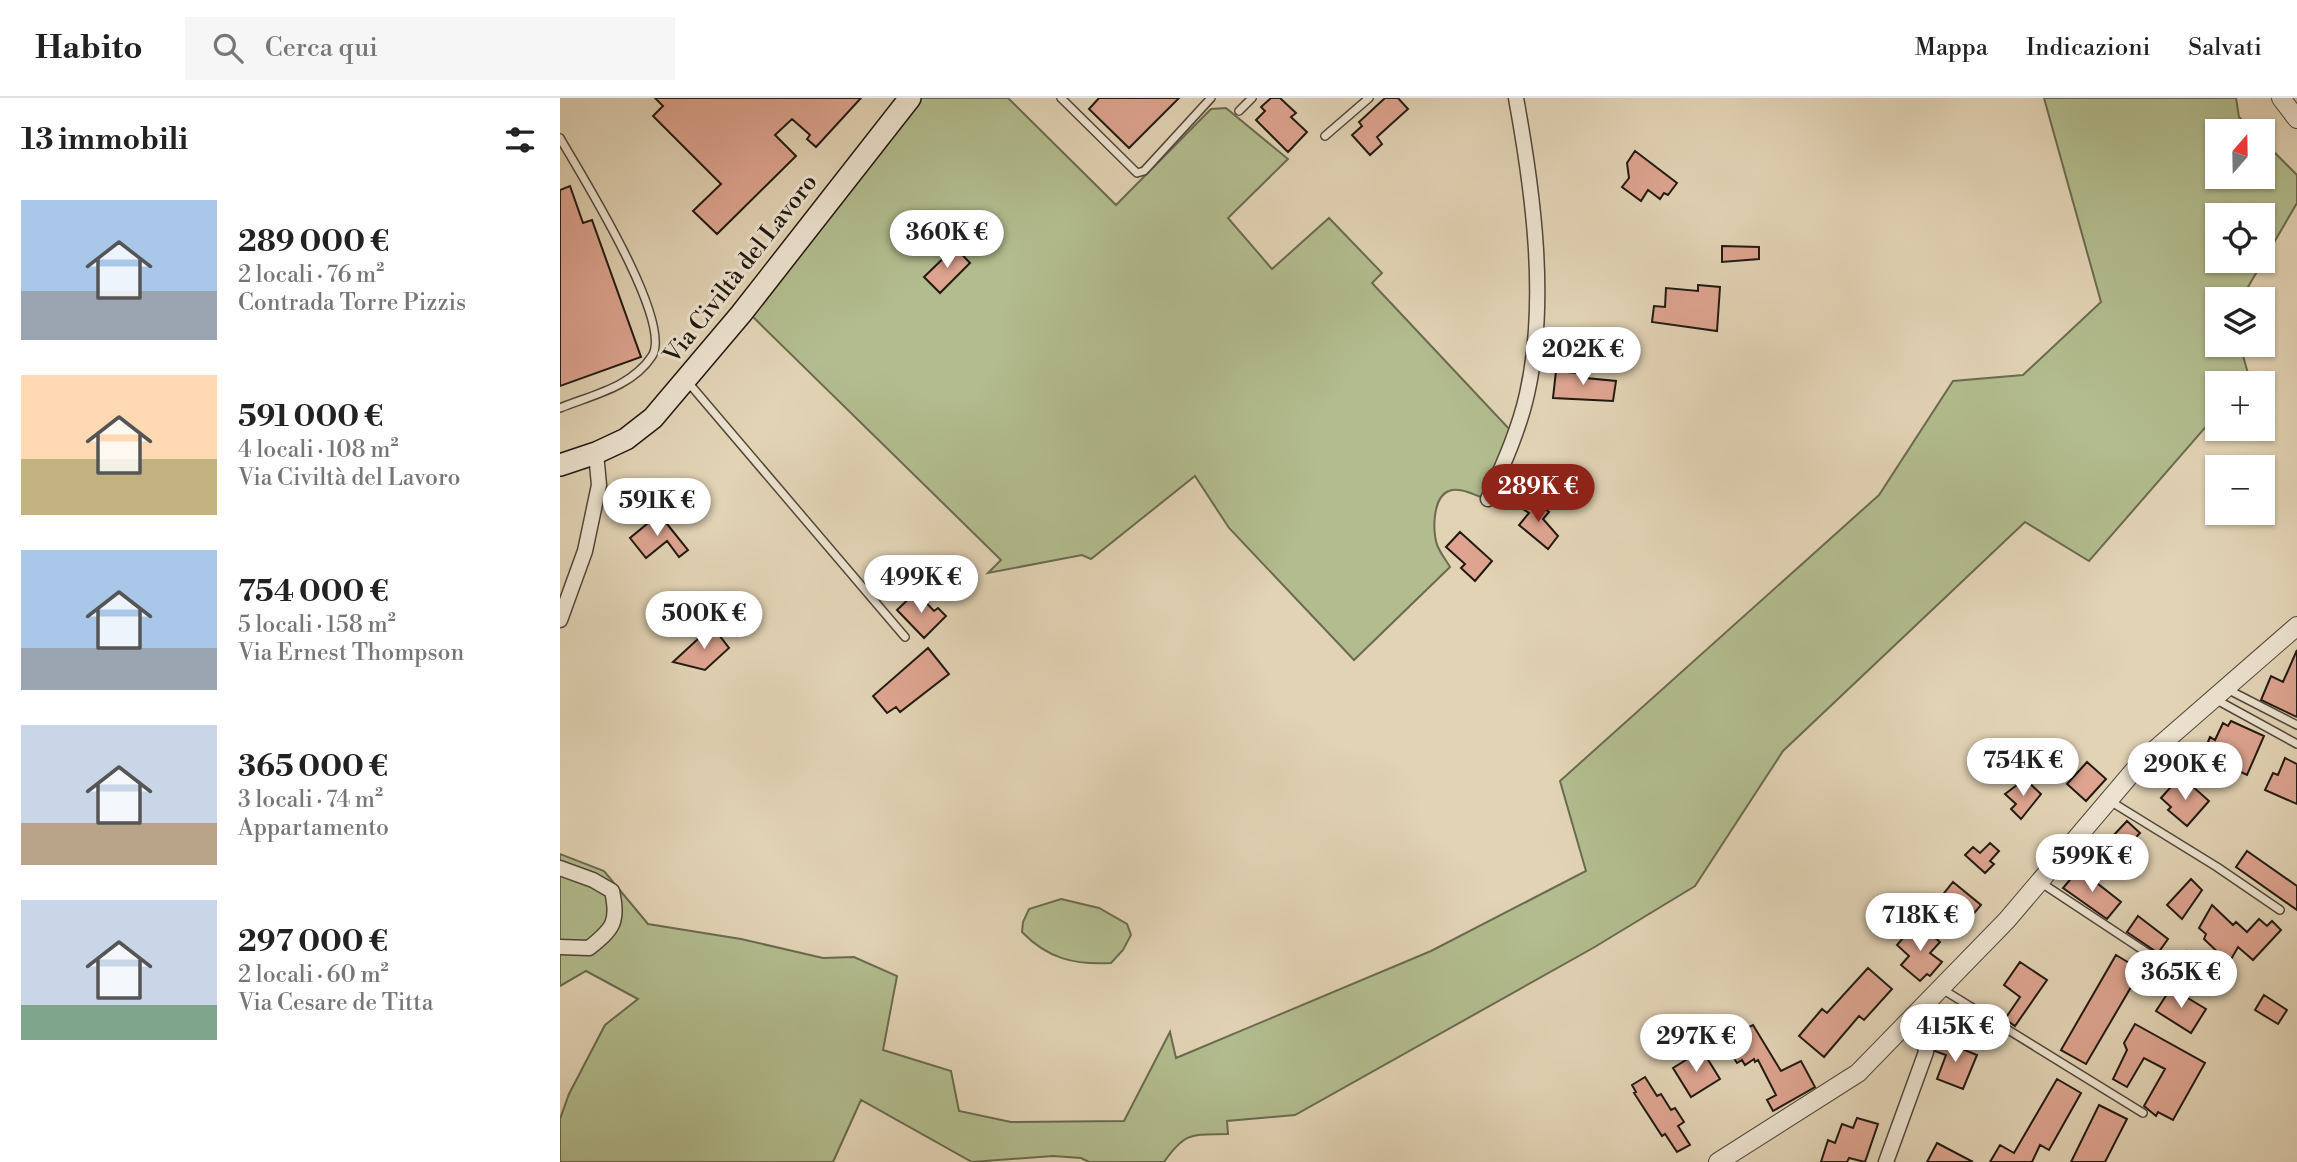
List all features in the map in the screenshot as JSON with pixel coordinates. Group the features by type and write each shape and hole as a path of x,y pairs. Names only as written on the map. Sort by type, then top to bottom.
{"main road":[{"name":"Via Civiltà del Lavoro","path":"560,465 626,439 653,418 687,381 910,98"}],"street":[{"path":"1489,499 1509,452 1527,396 1532,369 1536,264 1529,168 1516,98"},
{"path":"2281,98 2297,118"},
{"path":"560,620 585,551 599,485 596,453"},
{"path":"1717,1162 1858,1073 2007,920 2142,761 2297,626"},
{"path":"560,868 593,880 612,891 616,909 615,921 607,934 589,948 560,947"},
{"path":"1886,1162 1926,1052 1918,1012"}],"lane":[{"path":"1061,98 1137,173 1144,171 1211,98"},
{"path":"1239,111 1252,98"},
{"path":"1325,136 1369,98"},
{"path":"560,138 633,267 656,339 653,354 636,373 617,386 560,408"},
{"path":"687,381 905,637"},
{"path":"2220,693 2297,725"},
{"path":"2220,693 2297,744"},
{"path":"2109,800 2280,910"},
{"path":"2040,882 2205,991"},
{"path":"1941,988 2143,1114"}],"green space":[{"path":"918,98 1008,98 1116,205 1211,109 1226,108 1288,159 1228,218 1272,269 1329,218 1382,273 1372,283 1512,432 1481,497 1453,490 1439,500 1435,516 1435,534 1438,547 1450,567 1354,660 1229,528 1195,476 1091,559 1082,555 988,573 1001,560 751,315"},
{"path":"2044,98 2236,98 2241,119 2205,119 2205,189 2275,189 2275,153 2297,175 2297,203 2275,241 2275,203 2205,203 2205,273 2256,273 2248,287 2205,287 2205,357 2243,357 2247,371 2205,371 2205,428 2089,561 2025,522 1783,751 1695,886 1593,948 1295,1115 1227,1121 1228,1134 1198,1135 1184,1140 1164,1162 1089,1162 1081,1158 1053,1156 972,1162 861,1100 833,1162 560,1162 560,1119 569,1094 605,1025 638,999 586,971 560,986 560,854 604,871 648,924 741,939 823,958 854,957 897,976 883,1050 951,1071 959,1111 1011,1122 1124,1121 1170,1032 1176,1058 1431,951 1586,871 1560,781 1879,495 1953,381 2023,375 2101,302"},
{"path":"1061,899 1099,908 1127,924 1131,935 1123,950 1111,963 1086,963 1063,958 1042,949 1022,932 1029,909"}],"building":[{"path":"655,98 861,98 816,147 807,139 810,135 792,119 775,135 796,156 717,234 693,211 721,184 653,116 663,106"},
{"path":"1099,98 1179,98 1129,148 1089,109"},
{"path":"1271,98 1280,98 1296,113 1291,117 1307,132 1288,152 1256,120 1265,111 1261,107"},
{"path":"1385,98 1398,98 1408,109 1377,137 1382,144 1370,155 1352,135 1362,126 1359,122"},
{"path":"1635,151 1677,183 1668,195 1664,193 1660,199 1648,190 1641,201 1622,187 1629,178 1627,163"},
{"path":"570,186 583,223 592,220 641,357 560,386 560,190"},
{"path":"1722,246 1759,247 1759,259 1722,262"},
{"path":"955,247 970,263 940,293 924,277"},
{"path":"1698,285 1720,287 1717,331 1652,322 1654,306 1665,307 1666,288 1698,291"},
{"path":"1556,371 1587,374 1586,378 1616,381 1613,401 1553,398"},
{"path":"1532,499 1549,512 1543,519 1558,536 1548,549 1519,525 1529,513 1523,509"},
{"path":"659,514 688,550 679,557 667,541 646,558 630,538"},
{"path":"1460,532 1492,561 1475,581 1461,568 1465,564 1446,547"},
{"path":"916,592 934,611 938,608 946,616 924,638 897,610"},
{"path":"712,626 729,648 705,670 673,662"},
{"path":"928,648 949,674 900,712 896,707 887,713 873,696"},
{"path":"2297,650 2297,717 2261,700 2271,676 2283,682"},
{"path":"2231,721 2264,736 2247,775 2203,754 2210,737 2215,740 2223,723 2228,726"},
{"path":"2285,758 2297,764 2297,804 2265,790 2273,773 2278,775"},
{"path":"2087,762 2106,779 2086,801 2067,784"},
{"path":"2025,779 2041,794 2021,819 2011,809 2016,804 2005,794"},
{"path":"2177,780 2187,789 2191,785 2209,801 2187,826 2168,810 2171,807 2161,798"},
{"path":"2127,821 2140,833 2110,865 2097,853"},
{"path":"1990,843 1999,851 1990,861 1994,864 1985,873 1965,855 1973,847 1980,853"},
{"path":"2247,851 2297,886 2297,910 2236,867"},
{"path":"2079,869 2121,902 2107,919 2063,888"},
{"path":"2191,879 2202,890 2182,919 2167,905"},
{"path":"1953,882 1981,905 1960,930 1933,907"},
{"path":"2212,905 2233,925 2236,922 2247,932 2259,919 2267,926 2272,921 2281,930 2253,960 2238,947 2229,963 2204,939 2206,934 2199,928"},
{"path":"2138,916 2168,939 2158,953 2127,932"},
{"path":"1921,926 1940,942 1930,953 1942,962 1930,976 1927,974 1920,981 1901,965 1909,956 1897,945 1910,930 1915,934"},
{"path":"2187,951 2220,974 2213,986 2179,966"},
{"path":"2116,955 2141,970 2086,1064 2061,1050"},
{"path":"2020,962 2047,980 2015,1026 2005,1019 2020,997 2004,985"},
{"path":"1868,968 1892,989 1864,1020 1859,1016 1824,1057 1799,1036 1822,1009 1827,1013"},
{"path":"2171,988 2206,1009 2191,1033 2156,1011"},
{"path":"2264,995 2287,1010 2278,1024 2255,1010"},
{"path":"2135,1024 2205,1063 2173,1120 2158,1112 2156,1116 2144,1106 2165,1069 2144,1058 2127,1087 2113,1079 2127,1050 2124,1043"},
{"path":"1753,1025 1781,1071 1801,1061 1815,1087 1773,1111 1767,1100 1776,1095 1758,1060 1755,1062 1754,1059 1745,1065 1742,1060 1737,1063 1722,1040"},
{"path":"1938,1039 1977,1055 1963,1089 1937,1079 1946,1055 1935,1051"},
{"path":"1702,1050 1720,1079 1691,1097 1673,1068"},
{"path":"1645,1077 1657,1096 1661,1094 1671,1110 1675,1108 1684,1122 1678,1126 1690,1145 1677,1152 1665,1134 1662,1136 1634,1093 1636,1092 1632,1085"},
{"path":"2057,1079 2081,1093 2049,1150 2040,1145 2032,1162 1990,1162 2000,1145 2014,1153"},
{"path":"2099,1105 2127,1119 2105,1162 2071,1162"},
{"path":"1857,1118 1878,1124 1865,1162 1849,1158 1847,1162 1821,1162 1828,1140 1835,1143 1842,1124 1853,1128"},
{"path":"1937,1143 1973,1162 1927,1162"}]}
